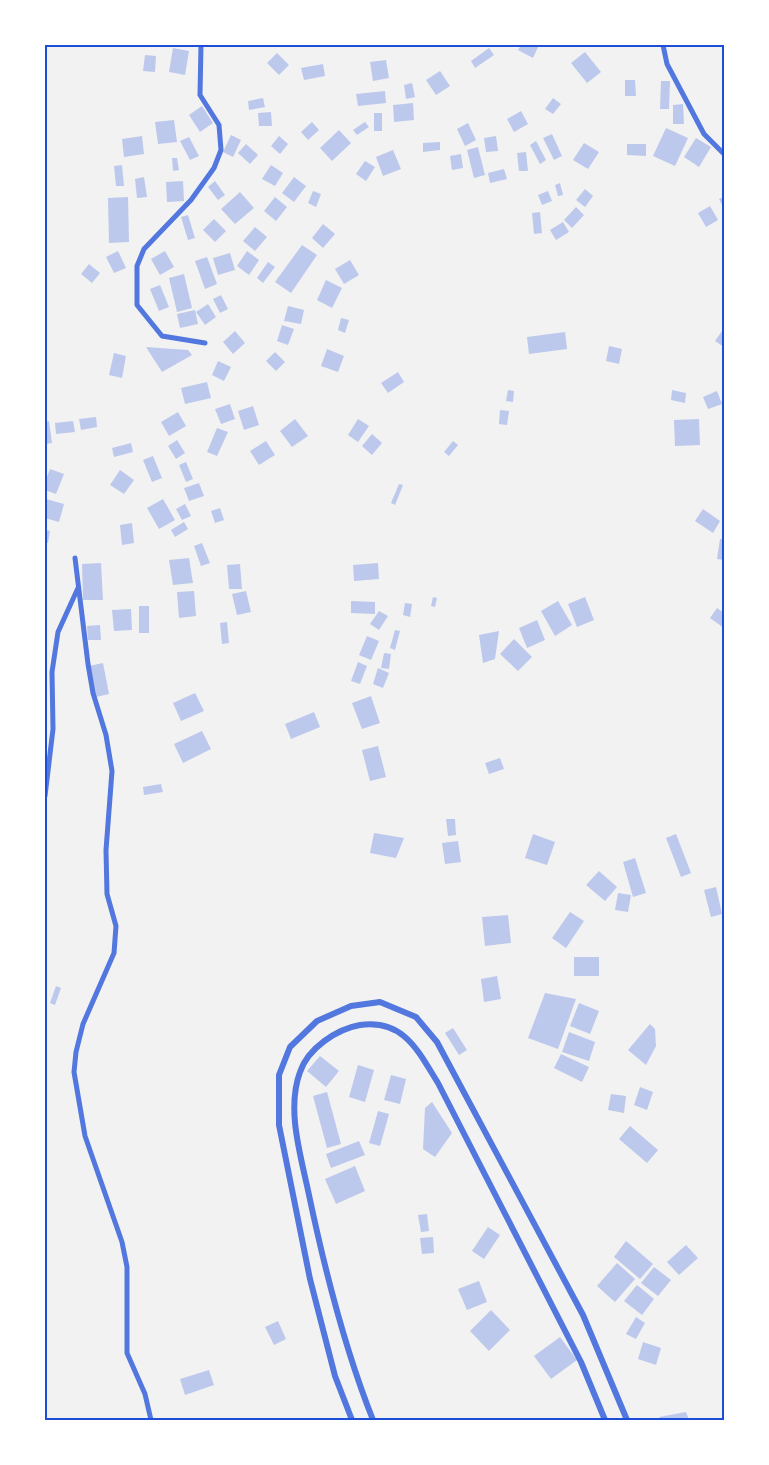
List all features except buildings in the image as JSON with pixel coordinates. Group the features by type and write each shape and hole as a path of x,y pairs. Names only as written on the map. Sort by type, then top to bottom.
{"street":[{"path":"201,45 200,95 219,125 221,150 214,168 192,200 144,249 137,266 137,305 162,336 205,343"},
{"path":"664,45 667,64 704,134 724,154"},
{"path":"75,558 88,664 94,694 106,735 112,771 106,850 107,894 116,926 114,953 83,1024 76,1052 74,1072 85,1136 122,1242 127,1267 127,1353 145,1394 151,1420"},
{"path":"45,796 53,729 52,672 58,632 78,587"},
{"path":"352,1420 335,1376 310,1279 280,1125 278,1075 290,1047 317,1021 350,1006 380,1002 416,1017 437,1042 583,1315 627,1420"},
{"path":"373,1420 360,1387 325,1274 294,1112 300,1071 313,1051 329,1038 353,1026 374,1024 402,1032 418,1051 438,1083 581,1362 605,1420"}]}
